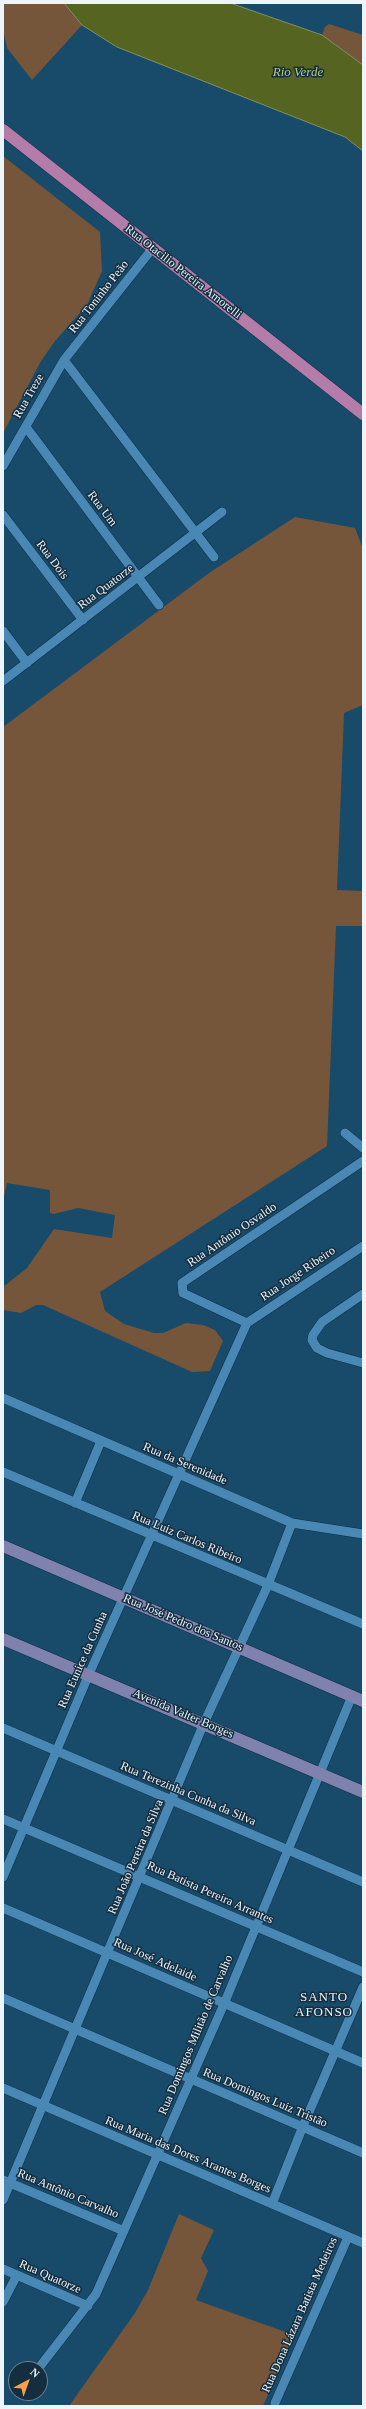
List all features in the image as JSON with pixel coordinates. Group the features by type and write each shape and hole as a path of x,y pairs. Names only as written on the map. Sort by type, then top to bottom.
{"main road":[{"name":"Rua Otacilio Pereira Amorelli","path":"3,130 363,414"}],"street":[{"name":"Rua Toninho Peão","path":"64,360 152,249"},
{"name":"Rua Treze","path":"3,466 64,360"},
{"path":"64,360 214,557"},
{"name":"Rua Um","path":"26,427 159,605"},
{"name":"Rua Quatorze","path":"3,680 139,578 222,512"},
{"name":"Rua Dois","path":"3,515 83,620"},
{"path":"3,631 27,662"},
{"path":"345,1133 363,1148"},
{"name":"Rua Antônio Osvaldo","path":"247,1323 183,1293 182,1283 363,1161"},
{"name":"Rua Jorge Ribeiro","path":"247,1323 363,1246"},
{"path":"363,1294 322,1322 313,1335 312,1340 317,1348 327,1353 363,1363"},
{"name":"Rua Eunice da Cunha","path":"3,1877 89,1674 247,1323"},
{"name":"Rua da Serenidade","path":"3,1398 179,1473 292,1524 363,1534"},
{"path":"75,1502 101,1441"},
{"name":"Rua Luiz Carlos Ribeiro","path":"3,1472 363,1624"},
{"name":"Rua João Pereira da Silva","path":"3,2200 6,2181 43,2106 139,1876 173,1801 204,1723 268,1585 292,1524"},
{"name":"Rua José Pedro dos Santos","path":"3,1546 363,1701"},
{"name":"Avenida Valter Borges","path":"3,1639 89,1674 363,1792"},
{"name":"Rua Domingos Militão de Carvalho","path":"44,2361 96,2294 224,2004 254,1926 288,1850 352,1696"},
{"name":"Rua Terezinha Cunha da Silva","path":"3,1728 363,1882"},
{"name":"Rua Batista Pereira Arrantes","path":"3,1819 363,1972"},
{"name":"Rua José Adelaide","path":"3,1908 363,2063"},
{"path":"272,2204 303,2126 363,1987"},
{"name":"Rua Domingos Luiz Tristão","path":"3,1998 363,2153"},
{"name":"Rua Maria das Dores Arantes Borges","path":"3,2088 363,2243"},
{"name":"Rua Antônio Carvalho","path":"6,2181 124,2231"},
{"name":"Rua Dona Lázara Batista Medeiros","path":"275,2403 348,2237"},
{"name":"Rua Quatorze","path":"3,2269 88,2306"},
{"path":"3,2302 17,2275"}],"shaded area":[{"path":"3,3 64,3 82,25 32,80 7,48 3,29"},
{"path":"329,24 363,35 363,65 322,35 325,27"},
{"path":"3,156 100,232 102,271 87,305 55,341 41,361 3,433"},
{"path":"295,517 355,528 363,549 363,705 344,713 337,890 363,891 363,926 336,926 327,1146 100,1292 105,1311 124,1324 154,1333 163,1333 186,1323 203,1325 215,1330 223,1341 210,1371 192,1372 43,1305 36,1305 21,1313 3,1310 3,1287 27,1268 54,1229 112,1238 115,1215 78,1208 54,1214 50,1213 50,1190 7,1183 3,1201 3,727 209,573"},
{"path":"179,2214 214,2230 201,2258 208,2271 196,2300 294,2335 263,2406 69,2406 135,2313 148,2290"}],"water":[{"name":"Rio Verde","path":"64,3 230,3 322,35 363,65 363,151 345,137 117,47 82,25"}],"district":[{"name":"SANTO AFONSO","path":"324,2006"}]}
